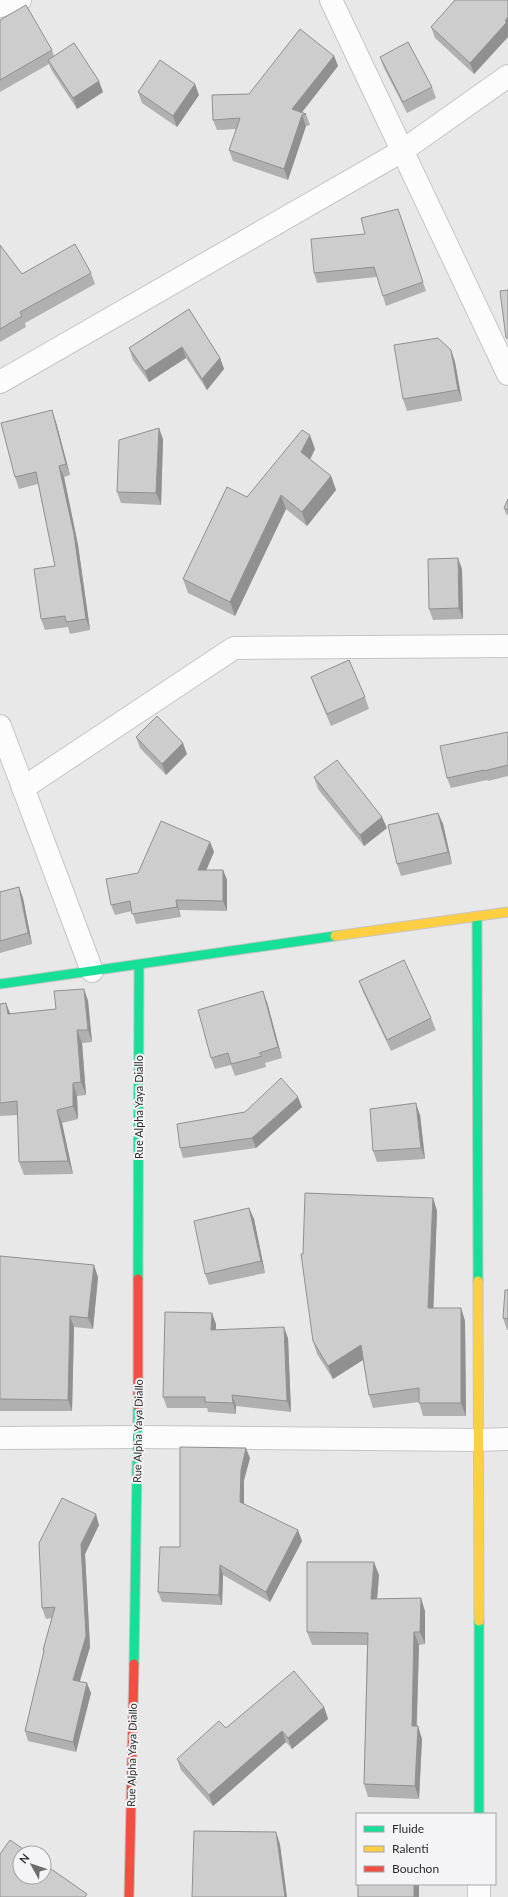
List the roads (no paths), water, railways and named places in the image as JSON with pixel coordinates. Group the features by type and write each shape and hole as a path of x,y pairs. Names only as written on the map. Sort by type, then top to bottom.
{"street":[{"path":"0,6 20,0"},
{"path":"331,0 508,374"},
{"path":"0,382 402,151 508,76"},
{"path":"23,788 234,648 508,646"},
{"path":"0,726 92,971"},
{"path":"0,984 508,912"},
{"path":"477,917 479,1813"},
{"name":"Rue Alpha Yaya Diallo","path":"129,1897 138,1437 139,965"},
{"path":"0,1438 138,1437 508,1439"},
{"path":"479,1885 479,1897"}]}
